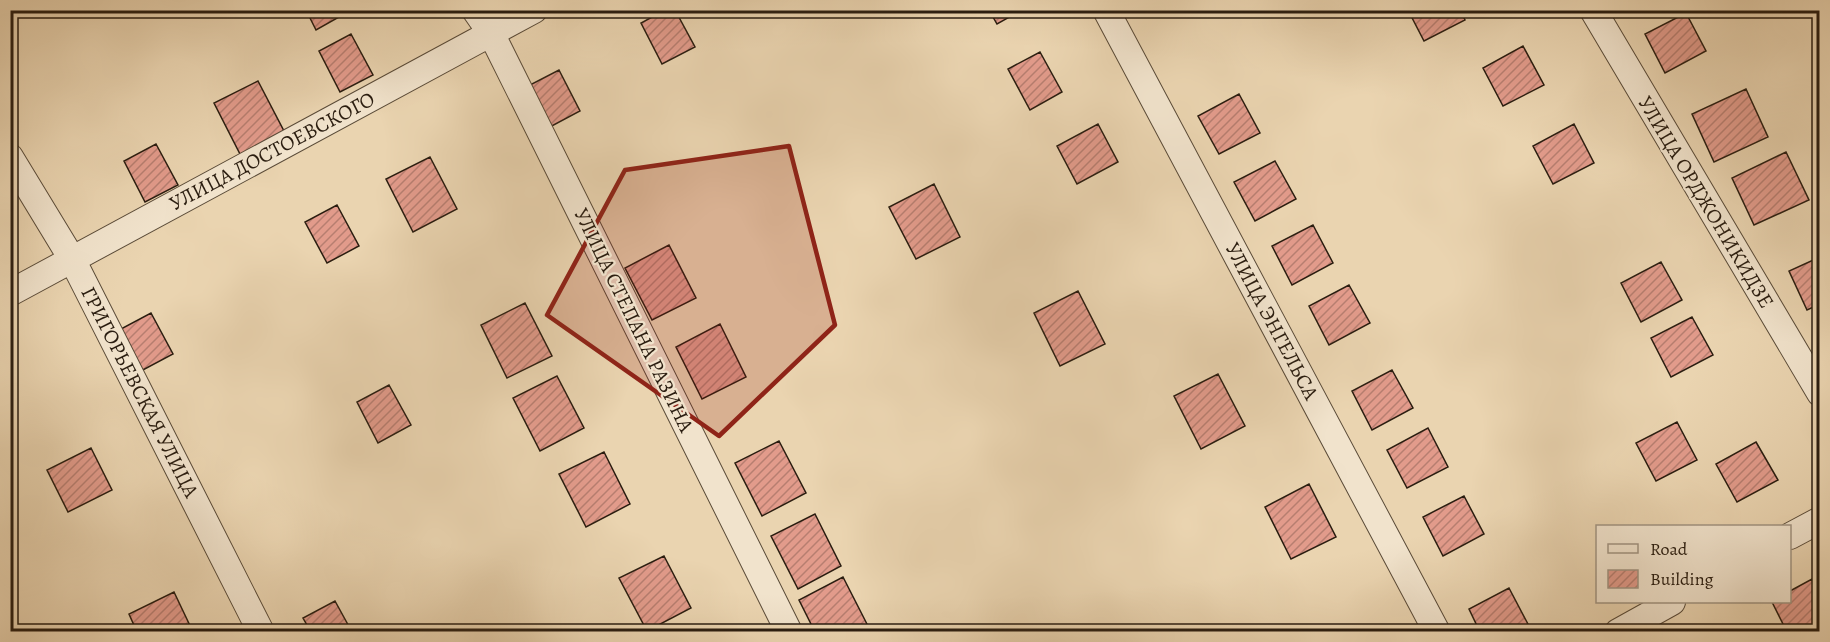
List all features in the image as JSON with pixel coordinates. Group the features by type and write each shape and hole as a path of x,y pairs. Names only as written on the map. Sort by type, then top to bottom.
{"street":[{"name":"УЛИЦА СТЕПАНА РАЗИНА","path":"475,10 491,33 789,632"},
{"name":"УЛИЦА ДОСТОЕВСКОГО","path":"10,293 534,10"},
{"name":"УЛИЦА ЭНГЕЛЬСА","path":"1106,10 1437,632"},
{"name":"УЛИЦА ОРДЖОНИКИДЗЕ","path":"1593,10 1820,393"},
{"name":"ГРИГОРЬЕВСКАЯ УЛИЦА","path":"10,157 72,258 261,632"},
{"path":"1791,535 1820,520"},
{"path":"1618,632 1670,603"}],"highlighted area":[{"path":"789,146 835,325 719,436 547,315 625,170"}],"building":[{"path":"306,10 347,10 348,12 316,30"},
{"path":"665,10 675,10 695,47 662,64 641,23"},
{"path":"989,10 1022,10 997,24"},
{"path":"1408,10 1460,10 1465,20 1424,41"},
{"path":"1686,13 1706,51 1665,73 1645,34"},
{"path":"351,34 373,75 340,92 319,51"},
{"path":"1523,46 1544,85 1503,106 1483,68"},
{"path":"1040,52 1062,92 1030,110 1008,69"},
{"path":"559,70 580,111 548,128 526,87"},
{"path":"258,81 285,133 241,156 214,103"},
{"path":"1746,89 1768,137 1714,162 1692,114"},
{"path":"1239,94 1260,133 1219,154 1198,116"},
{"path":"1098,124 1118,162 1077,184 1057,146"},
{"path":"1574,124 1594,163 1553,184 1533,146"},
{"path":"156,144 178,185 145,202 124,161"},
{"path":"1786,152 1809,200 1754,225 1732,178"},
{"path":"430,157 457,209 413,232 386,179"},
{"path":"1275,161 1296,199 1255,221 1234,182"},
{"path":"934,184 960,237 916,259 889,207"},
{"path":"337,205 359,246 327,263 305,222"},
{"path":"1313,225 1333,263 1292,285 1272,246"},
{"path":"669,245 696,298 652,320 625,268"},
{"path":"1820,257 1820,304 1807,310 1789,271"},
{"path":"1661,262 1682,300 1641,322 1621,283"},
{"path":"1349,285 1370,323 1329,345 1309,306"},
{"path":"1078,291 1105,344 1060,366 1034,313"},
{"path":"525,303 552,356 507,378 481,325"},
{"path":"151,313 173,354 141,371 119,330"},
{"path":"1692,317 1713,355 1671,377 1651,338"},
{"path":"720,324 746,377 702,399 676,347"},
{"path":"1392,370 1413,408 1372,430 1352,391"},
{"path":"1218,374 1245,426 1201,449 1174,396"},
{"path":"557,376 584,428 540,451 513,398"},
{"path":"389,385 411,425 378,443 357,402"},
{"path":"1677,422 1697,460 1656,481 1636,443"},
{"path":"1428,428 1448,467 1407,488 1387,450"},
{"path":"779,441 806,493 762,516 735,463"},
{"path":"1756,442 1778,480 1737,502 1716,464"},
{"path":"91,448 112,490 68,512 47,470"},
{"path":"604,452 630,504 586,527 559,474"},
{"path":"1309,484 1336,537 1291,559 1265,507"},
{"path":"1464,496 1484,534 1443,556 1423,517"},
{"path":"815,514 841,566 798,589 771,536"},
{"path":"664,556 691,608 647,631 619,578"},
{"path":"843,577 870,630 815,632 799,600"},
{"path":"1812,579 1820,594 1820,624 1806,632 1787,632 1772,603 1791,603 1791,590"},
{"path":"1509,588 1529,626 1520,632 1480,632 1469,609"},
{"path":"174,592 193,632 137,632 129,614"},
{"path":"335,601 352,632 311,632 303,618"}]}
